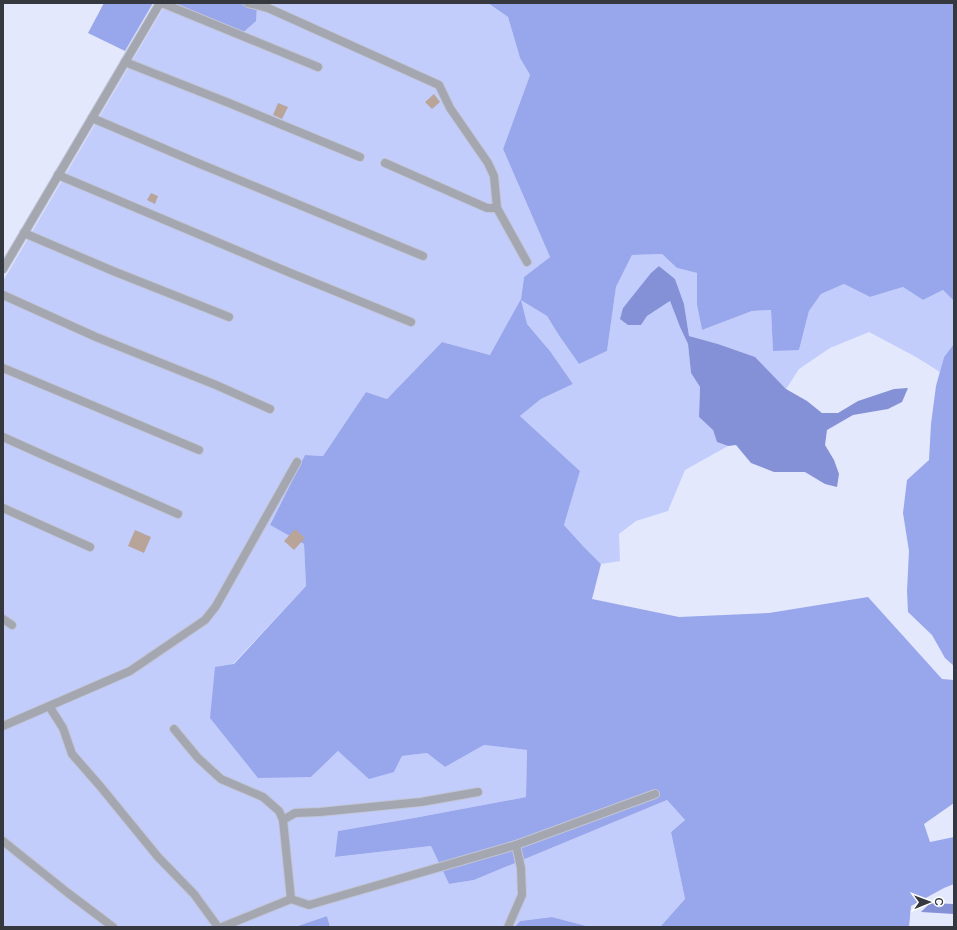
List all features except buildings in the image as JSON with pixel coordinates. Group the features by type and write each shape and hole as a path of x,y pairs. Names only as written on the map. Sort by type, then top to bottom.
{"street":[{"path":"3,269 161,3 318,67"},
{"path":"248,3 268,8 439,85 450,108 488,163 494,176 497,208 527,262"},
{"path":"125,62 360,157"},
{"path":"92,118 423,256"},
{"path":"385,163 487,208 497,208"},
{"path":"58,175 410,322"},
{"path":"24,234 229,317"},
{"path":"3,295 96,337 209,382 270,409"},
{"path":"3,368 199,450"},
{"path":"3,437 178,514"},
{"path":"3,726 130,671 205,620 216,606 297,462"},
{"path":"3,508 90,547"},
{"path":"3,619 12,625"},
{"path":"49,706 63,728 72,754 158,857 194,894 218,927"},
{"path":"174,729 198,758 221,779 263,797 279,811 283,820 291,899"},
{"path":"283,820 295,813 421,802 478,792"},
{"path":"222,927 291,899 309,905 516,845 655,794"},
{"path":"3,841 113,927"},
{"path":"508,927 522,895 521,868 516,845"}],"shaded area":[{"path":"104,3 153,3 125,51 88,33"},
{"path":"166,3 257,3 256,21 239,36"},
{"path":"257,3 488,3 508,17 520,58 530,75 503,149 550,257 524,277 521,299 547,316 579,364 607,351 616,287 632,255 662,254 677,268 697,273 697,305 702,330 752,311 771,310 773,350 799,350 809,311 821,294 844,284 870,297 903,287 923,300 943,290 954,301 954,344 944,357 940,372 916,357 869,332 830,348 799,369 786,389 754,357 718,344 689,336 684,304 675,279 659,266 623,308 641,325 647,316 670,301 688,344 691,373 700,387 699,417 713,430 717,442 728,446 685,470 668,511 636,521 619,534 620,561 601,564 564,525 580,471 520,416 541,399 573,384 550,351 527,324 490,355 442,342 387,399 366,392 323,456 305,455 270,525 304,544 306,586 233,664 311,777 338,751 394,772 402,756 427,753 445,767 484,745 527,750 526,797 338,831 336,857 431,846 449,884 474,880 667,800 685,820 671,832 685,899 660,927 590,927 552,917 520,921 515,927 330,927 327,916 295,927 3,927 3,281 165,5"},
{"path":"488,3 954,3 954,301 943,290 923,300 903,287 870,297 844,284 821,294 809,311 799,350 773,351 771,310 752,311 702,330 697,305 697,273 677,268 662,254 632,255 616,287 607,351 579,364 547,316 521,300 527,324 550,351 573,384 541,399 520,416 580,471 564,525 601,564 592,599 679,617 769,613 868,597 942,679 954,680 954,803 924,824 930,842 954,837 954,884 911,906 909,927 660,927 685,899 671,832 685,820 667,800 474,880 449,884 431,846 335,857 338,831 526,797 527,750 484,745 445,767 427,753 402,756 394,772 369,779 338,751 311,777 258,778 210,718 215,667 234,664 306,586 304,544 270,525 305,455 323,456 366,392 387,399 442,342 490,355 521,299 524,277 550,257 503,149 530,75 520,58 508,17"},
{"path":"659,266 675,279 684,304 689,336 755,357 786,389 807,401 822,413 838,413 858,401 894,389 908,388 902,402 888,409 853,415 827,430 825,445 834,460 839,474 837,487 825,484 805,472 774,472 751,463 736,445 728,446 717,442 713,430 699,417 700,387 691,373 688,344 670,301 647,316 641,325 628,325 620,319 623,308 651,273"},
{"path":"954,344 954,666 945,658 932,635 908,612 907,591 909,551 903,513 907,480 929,460 931,424 936,386 944,357"},
{"path":"930,903 954,904 954,914 921,912"},
{"path":"327,916 330,927 295,927"},
{"path":"552,917 590,927 515,927 520,921"}]}
